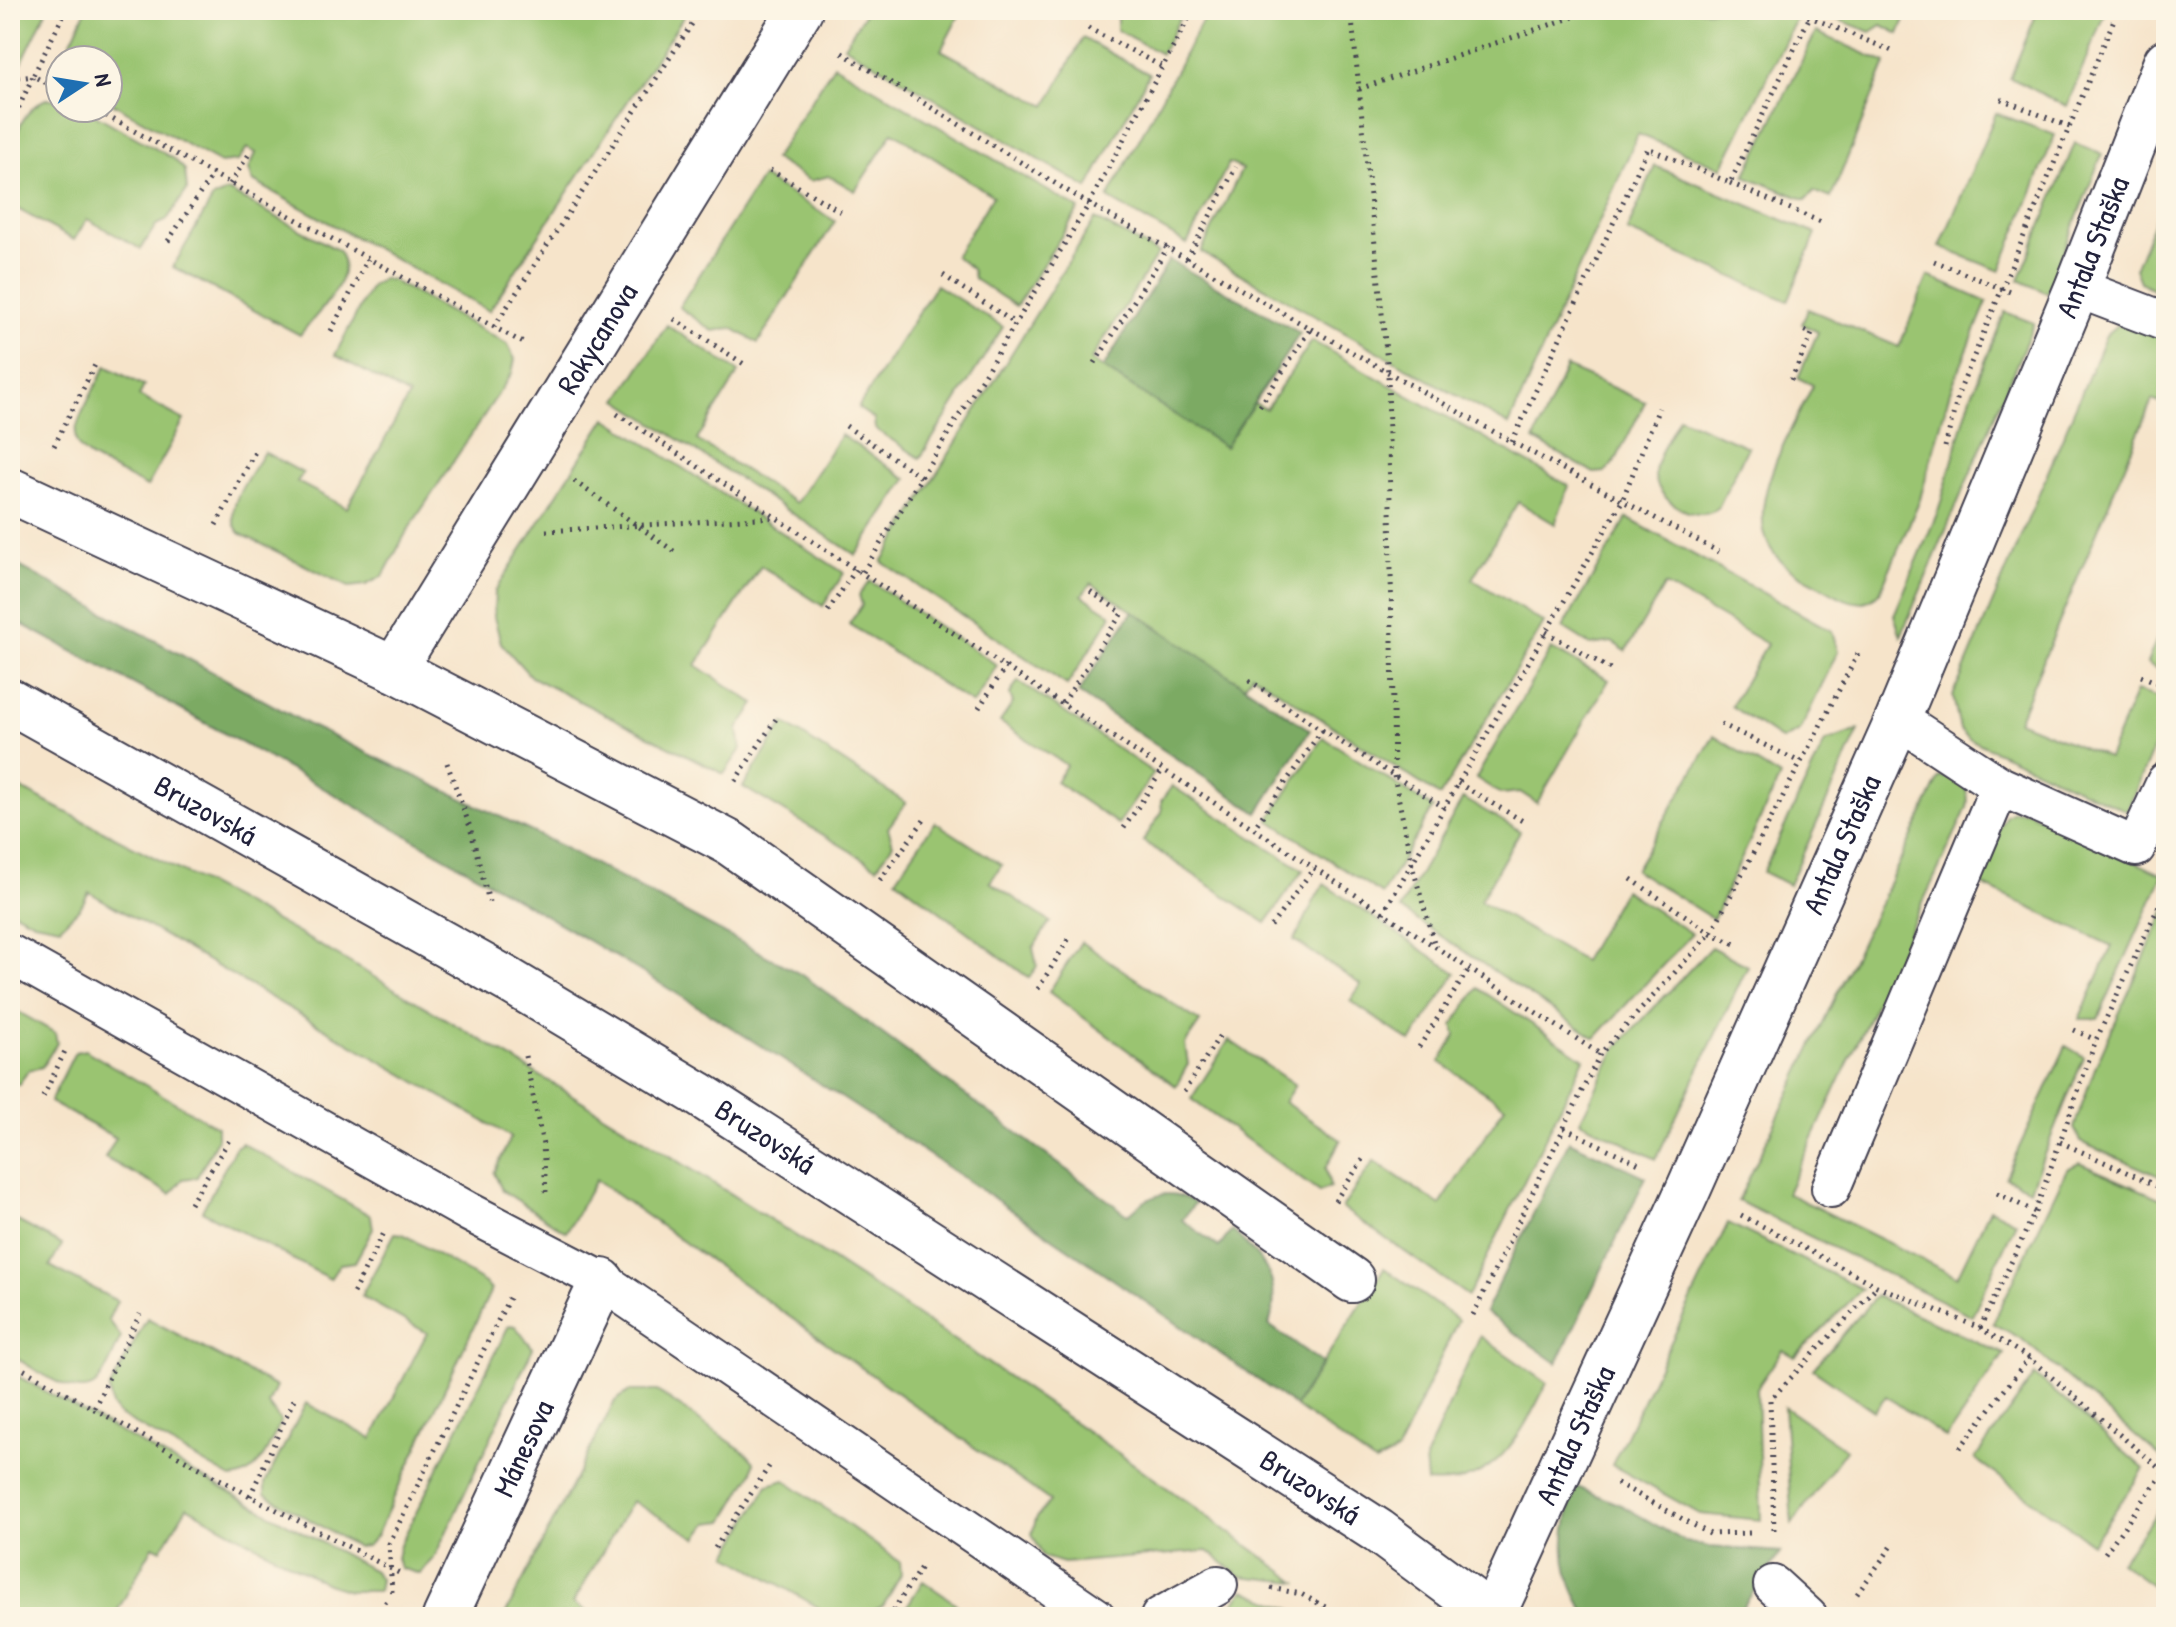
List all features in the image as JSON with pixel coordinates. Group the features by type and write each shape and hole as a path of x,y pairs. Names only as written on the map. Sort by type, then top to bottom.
{"street":[{"name":"Rokycanova","path":"394,669 800,10"},
{"name":"Antala Staška","path":"1493,1617 1898,719 2077,288 2166,62"},
{"path":"10,490 394,669 730,843 1352,1280"},
{"name":"Bruzovská","path":"10,701 510,981 697,1093 1378,1531 1493,1617"},
{"name":"Mánesova","path":"449,1609 602,1281"}],"lane":[{"path":"2077,288 2166,322"},
{"path":"1898,719 2000,786 2136,847 2166,782"},
{"path":"1831,1188 2000,786"},
{"path":"10,954 469,1212 602,1281 1096,1617"},
{"path":"1160,1617 1218,1585"},
{"path":"1773,1585 1808,1617"}],"path":[{"path":"10,127 66,10"},
{"path":"493,327 701,10"},
{"path":"828,611 860,570 922,477 1089,204 1193,10"},
{"path":"1351,10 1388,372 1394,776 1412,865 1435,947"},
{"path":"1359,89 1594,10"},
{"path":"1793,10 1811,13 1892,51"},
{"path":"1941,462 1959,392 2118,10"},
{"path":"1730,183 1811,13"},
{"path":"1088,28 1163,67"},
{"path":"840,52 1089,204 1621,503 1719,552"},
{"path":"10,79 33,76 44,82"},
{"path":"2001,99 2131,151"},
{"path":"121,124 484,322"},
{"path":"1512,442 1648,148 1821,222"},
{"path":"230,184 251,151"},
{"path":"758,163 841,212"},
{"path":"1187,259 1236,167"},
{"path":"168,241 213,174"},
{"path":"1095,363 1168,247"},
{"path":"331,331 368,259"},
{"path":"1934,261 1969,275"},
{"path":"943,275 1016,324"},
{"path":"661,311 744,364"},
{"path":"1260,406 1311,328"},
{"path":"1791,380 1812,334 1800,328"},
{"path":"52,448 97,361"},
{"path":"1383,913 1621,503 1659,408"},
{"path":"629,422 1600,1054"},
{"path":"846,426 922,477"},
{"path":"210,535 257,448"},
{"path":"572,479 675,552"},
{"path":"535,531 778,517"},
{"path":"1063,703 1122,613 1087,589"},
{"path":"1546,632 1614,671"},
{"path":"1473,1315 1600,1054 1711,933 1864,643"},
{"path":"979,708 1006,666"},
{"path":"2141,676 2166,686"},
{"path":"1249,680 1445,808"},
{"path":"728,791 776,719"},
{"path":"1721,724 1800,762"},
{"path":"1254,828 1322,730"},
{"path":"1124,828 1163,769"},
{"path":"1458,783 1526,823"},
{"path":"880,880 927,816"},
{"path":"1271,926 1314,868"},
{"path":"1631,879 1711,933 1787,968"},
{"path":"1980,1328 2035,1212 2096,1040 2166,890"},
{"path":"1035,995 1071,935"},
{"path":"1419,1047 1469,969"},
{"path":"2074,1030 2096,1040"},
{"path":"1178,1101 1220,1035"},
{"path":"43,1097 68,1045"},
{"path":"1564,1128 1689,1188"},
{"path":"190,1204 230,1138"},
{"path":"2060,1142 2166,1190"},
{"path":"1328,1213 1366,1155"},
{"path":"1997,1193 2035,1212"},
{"path":"1734,1211 1877,1286 1980,1328 2029,1358 2165,1473 2105,1553"},
{"path":"353,1293 387,1227"},
{"path":"1626,1488 1710,1534 1774,1533 1770,1400 1877,1286"},
{"path":"378,1617 392,1592 389,1544 511,1293"},
{"path":"94,1408 140,1314"},
{"path":"1960,1448 2029,1358"},
{"path":"10,1362 250,1496 389,1568 449,1609"},
{"path":"250,1496 295,1397"},
{"path":"715,1548 776,1457"},
{"path":"1852,1601 1892,1546"},
{"path":"889,1617 924,1563"},
{"path":"1218,1585 1244,1583 1301,1594 1333,1611 1330,1617"}],"green space":[{"path":"10,10 47,10 20,66 10,72"},
{"path":"86,10 688,10 489,311 253,181 249,169 256,153 247,148 238,161 220,163 124,110 124,44 70,44"},
{"path":"867,10 962,10 941,50 1046,106 1083,38 1149,74 1088,188 844,46"},
{"path":"1103,10 1184,10 1161,54 1117,30 1117,18"},
{"path":"1208,10 1774,10 1796,19 1722,168 1638,134 1509,425 1201,252 1242,169 1229,163 1187,244 1108,198"},
{"path":"1827,10 1909,10 1899,34 1882,25 1871,32 1825,15"},
{"path":"2038,10 2106,10 2067,106 2010,78"},
{"path":"1816,32 1886,63 1831,198 1814,191 1806,200 1745,176"},
{"path":"834,65 1079,209 1016,306 974,279 972,269 955,256 993,196 893,132 855,191 829,176 810,181 774,159"},
{"path":"44,100 44,124 112,124 174,159 185,170 187,190 166,221 156,225 141,249 87,219 74,240 10,205 14,146 24,118"},
{"path":"1996,113 2055,135 2000,271 1940,247"},
{"path":"2075,143 2102,154 2047,293 2019,280"},
{"path":"1655,166 1816,234 1788,301 1627,231"},
{"path":"762,177 835,221 758,343 732,328 713,331 679,307"},
{"path":"228,191 338,250 343,261 339,284 300,335 173,267 213,198"},
{"path":"2166,191 2166,296 2140,282 2135,269"},
{"path":"1095,219 1158,253 1091,360 1225,446 1254,403 1266,409 1312,341 1569,486 1555,524 1518,502 1472,579 1544,623 1440,796 1252,674 1244,687 1091,583 1082,595 1112,615 1067,685 882,562"},
{"path":"1169,260 1300,333 1225,447 1103,368"},
{"path":"1928,276 1987,302 1950,391 1920,499 1880,592 1868,601 1850,601 1784,564 1767,541 1763,520 1772,473 1813,385 1798,378 1818,332 1802,324 1808,309 1899,347"},
{"path":"383,279 391,280 507,344 515,359 512,373 406,533 383,576 366,585 349,587 241,534 233,515 239,493 264,452 303,473 297,482 347,508 409,396 335,355 371,286"},
{"path":"936,285 1003,327 920,458 875,429 874,419 858,408"},
{"path":"2005,312 2034,323 1901,636 1894,615 1939,509 1970,399"},
{"path":"2119,324 2166,338 2166,405 2152,400 2018,721 2108,758 2136,691 2166,700 2166,718 2127,811 1969,739 1960,730 1953,696 2106,335"},
{"path":"667,325 739,372 697,440 796,503 841,435 907,479 856,555 618,400"},
{"path":"106,366 144,386 139,396 184,420 147,487 97,461 77,443 76,431 81,416"},
{"path":"1566,367 1645,402 1615,462 1605,472 1594,473 1534,440"},
{"path":"1679,417 1748,447 1718,508 1710,513 1700,514 1680,508 1657,485 1657,462"},
{"path":"606,418 844,573 823,606 761,566 696,665 755,704 738,729 741,749 724,774 531,677 501,643 494,617 495,591"},
{"path":"1627,518 1832,631 1838,651 1800,731 1782,740 1731,706 1767,644 1665,585 1626,651 1612,642 1590,645 1563,628"},
{"path":"10,561 309,725 555,843 804,976 1128,1215 1143,1202 1159,1195 1176,1195 1195,1203 1182,1220 1219,1247 1232,1230 1243,1241 1261,1261 1272,1282 1274,1294 1269,1325 1322,1363 1295,1406 970,1182 638,970 326,790 10,618"},
{"path":"870,581 997,665 973,704 849,624 862,605 859,595"},
{"path":"1133,611 1310,730 1258,813 1078,693"},
{"path":"2166,616 2166,674 2147,663"},
{"path":"1551,649 1609,680 1537,803 1520,792 1501,794 1476,778"},
{"path":"1018,681 1154,773 1118,824 1056,782 1066,765 1000,722 1013,703 1010,694"},
{"path":"784,723 906,803 888,828 893,844 877,867 743,787"},
{"path":"1859,730 1789,885 1763,872 1825,742"},
{"path":"1714,736 1780,777 1713,919 1635,870"},
{"path":"1323,737 1433,808 1382,894 1269,820"},
{"path":"1940,777 1953,779 1962,785 1967,795 1967,808 1787,1193 1957,1277 1990,1209 2016,1222 1972,1316 1738,1201"},
{"path":"10,783 300,934 586,1103 947,1335 1297,1582 1240,1576 1208,1551 1064,1563 1043,1557 1032,1534 1036,1519 1050,1501 596,1180 566,1232 502,1190 494,1173 511,1137 89,892 80,908 60,927 34,922 10,910"},
{"path":"1172,786 1303,870 1266,923 1143,841 1162,812 1161,801"},
{"path":"1463,798 1520,831 1480,901 1583,961 1624,890 1692,934 1595,1038 1400,909"},
{"path":"2013,811 2027,811 2163,875 2098,1019 2079,1019 2112,946 1971,880 2006,815"},
{"path":"935,822 1002,865 990,882 1050,922 1033,948 1037,966 1029,978 896,879"},
{"path":"1324,884 1456,973 1411,1042 1350,1001 1361,985 1294,940"},
{"path":"2166,909 2166,1179 2080,1142 2074,1127 2096,1065"},
{"path":"1081,942 1200,1022 1185,1044 1188,1064 1176,1086 1049,992"},
{"path":"1711,947 1748,966 1656,1159 1580,1121 1616,1048"},
{"path":"1478,988 1584,1059 1468,1296 1342,1208 1374,1161 1440,1205 1505,1106 1440,1062 1456,1035 1453,1025"},
{"path":"10,1007 55,1033 57,1043 42,1067 29,1070 18,1085 10,1080"},
{"path":"1229,1040 1295,1085 1284,1102 1341,1140 1326,1168 1330,1187 1319,1192 1191,1099"},
{"path":"2066,1046 2084,1057 2030,1189 2005,1178"},
{"path":"85,1050 217,1127 217,1140 197,1177 183,1179 171,1194 105,1158 116,1138 50,1102 75,1052"},
{"path":"1569,1141 1646,1177 1557,1363 1485,1312"},
{"path":"242,1143 371,1216 373,1229 355,1262 340,1264 330,1279 202,1211 235,1148"},
{"path":"2079,1163 2166,1201 2166,1462 2023,1340 1993,1323 2067,1169"},
{"path":"10,1217 62,1245 50,1266 117,1301 108,1320 121,1337 102,1377 90,1388 79,1389 54,1381 10,1354"},
{"path":"1728,1223 1862,1289 1795,1357 1783,1350 1757,1388 1761,1520 1700,1514 1612,1465"},
{"path":"395,1233 403,1234 485,1283 491,1290 376,1536 367,1546 357,1547 265,1494 265,1483 306,1403 372,1439 427,1333 361,1296"},
{"path":"1384,1268 1458,1320 1397,1452 1375,1463 1295,1406"},
{"path":"1876,1296 2004,1354 1946,1438 1886,1396 1874,1411 1813,1369"},
{"path":"147,1318 276,1387 268,1404 281,1422 262,1458 249,1472 231,1478 119,1415 112,1406 109,1390"},
{"path":"509,1325 515,1326 533,1348 435,1556 420,1574 400,1568 397,1558 400,1545"},
{"path":"1480,1336 1547,1383 1516,1439 1488,1467 1470,1477 1450,1482 1427,1482 1425,1459"},
{"path":"10,1372 374,1571 380,1579 378,1591 349,1591 327,1584 187,1507 161,1550 153,1546 114,1617 10,1617"},
{"path":"2035,1375 2144,1469 2092,1543 1975,1459"},
{"path":"630,1391 657,1391 746,1453 754,1462 752,1473 724,1521 708,1523 697,1538 632,1501 573,1603 596,1617 504,1617 615,1401"},
{"path":"1784,1407 1846,1450 1792,1524"},
{"path":"785,1480 900,1562 901,1575 883,1606 860,1617 835,1617 728,1555 768,1485"},
{"path":"1577,1487 1619,1504 1686,1542 1709,1547 1781,1552 1736,1617 1589,1617 1572,1586 1565,1554 1567,1521"},
{"path":"2166,1500 2166,1595 2120,1562"},
{"path":"923,1581 975,1617 900,1617"},
{"path":"1244,1590 1305,1615 1224,1617"}]}
